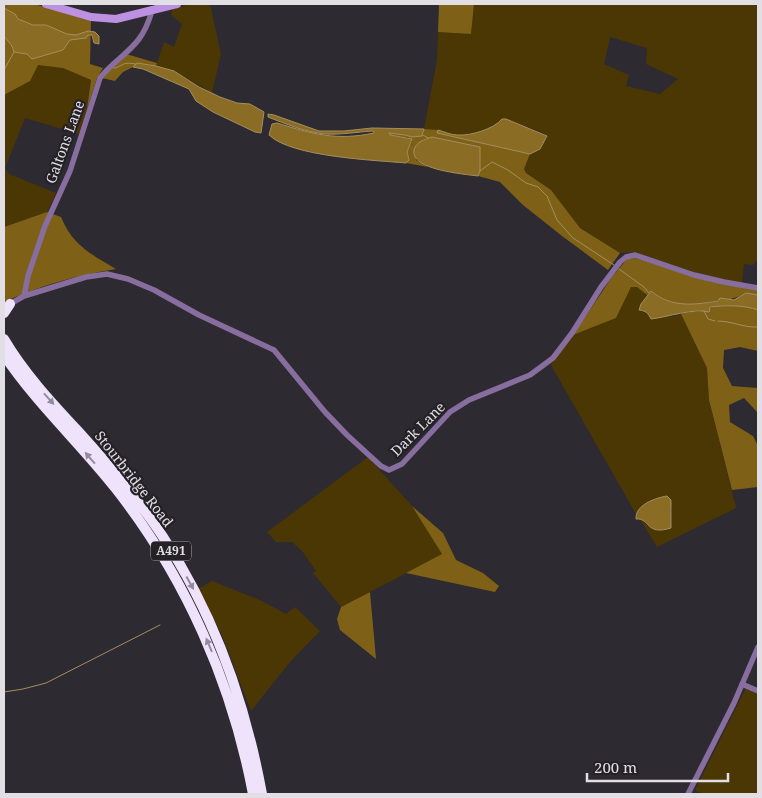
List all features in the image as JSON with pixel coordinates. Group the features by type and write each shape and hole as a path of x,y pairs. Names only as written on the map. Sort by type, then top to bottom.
{"highway":[{"path":"4,313 7,304"},
{"name":"Stourbridge Road","path":"4,339 24,370 93,448 139,504 185,575 213,631 234,683 249,736 262,794"},
{"name":"Stourbridge Road","path":"4,355 38,401 116,490 162,556 186,596 230,701 240,734 253,794"}],"main road":[{"path":"46,4 90,17 116,19 177,4"}],"street":[{"name":"Galtons Lane","path":"24,296 28,276 45,226 70,171 100,78 107,68 138,40 148,24 152,11"},
{"name":"Dark Lane","path":"7,304 24,296 86,277 107,274 128,279 154,290 199,315 274,350 325,412 347,435 389,470 402,464 450,412 469,400 530,375 553,358 572,333 602,286 626,257 635,255 694,274 758,288"},
{"path":"688,794 758,647"},
{"path":"742,684 758,692"}],"shaded area":[{"path":"4,4 34,4 91,20 90,64 103,68 97,78 87,109 91,80 63,68 38,65 30,81 4,95"},
{"path":"190,4 210,4 221,54 212,93 174,71 156,66 164,42 174,47 182,24 171,15 173,9"},
{"path":"439,4 474,4 471,34 438,32"},
{"path":"474,4 758,4 758,259 753,265 744,264 742,284 694,273 634,252 620,253 580,228 551,190 526,173 524,169 530,154 540,149 547,137 543,133 506,119 502,119 488,129 464,135 424,129 437,60 438,32 471,34","holes":["610,37 647,48 646,64 678,79 660,94 626,86 629,75 604,64"]},
{"path":"4,8 15,14 18,19 33,25 46,25 67,34 76,35 88,31 95,32 99,36 99,44 94,43 92,35 88,35 86,38 70,40 63,50 32,59 27,54 14,52 4,36"},
{"path":"126,54 157,63 156,66 137,63 123,72 115,81 102,78"},
{"path":"137,63 174,71 199,87 220,97 237,103 250,104 264,112 261,133 213,112 196,101 189,89 143,69 133,67"},
{"path":"38,64 63,68 91,80 87,109 79,134 25,118 5,168 9,174 56,193 47,212 4,227 4,95 29,81"},
{"path":"268,114 319,131 372,128 424,129 422,136 412,137 389,133 390,135 412,139 407,152 409,160 406,163 354,159 314,153 280,142 269,135 272,124 277,123 313,133 336,136 374,133 373,131 337,134 318,133 303,130 268,117"},
{"path":"502,119 547,136 540,149 530,154 437,133 438,130 455,135 475,133 488,129"},
{"path":"424,129 438,130 437,133 530,154 524,169 526,173 551,190 580,228 620,253 608,270 523,205 500,182 478,176 480,171 455,146 441,139 424,139 416,160 428,167 406,163 409,160 407,152 412,141 410,138 389,135 389,133 419,136 423,135"},
{"path":"432,137 480,147 480,171 478,176 439,170 420,162 415,157 415,147 421,141"},
{"path":"47,212 61,217 77,242 91,254 116,269 87,274 59,282 4,302 4,227"},
{"path":"635,258 758,290 758,296 746,293 730,299 698,305 687,305 670,301 651,291 647,295 637,287 631,287 616,318 573,335 612,277 627,259"},
{"path":"630,286 637,287 647,295 639,311 671,317 681,314 707,368 709,400 736,508 657,547 640,519 648,526 671,529 672,509 640,508 636,514 551,365 573,335 616,318"},
{"path":"651,291 667,300 683,304 700,304 718,301 720,298 734,300 746,293 758,295 758,310 741,306 716,306 710,307 709,312 689,312 651,319 649,315 639,310 641,304"},
{"path":"717,306 746,306 758,310 758,351 740,347 724,350 723,368 732,386 758,388 758,413 744,398 729,405 730,422 753,436 758,446 758,487 732,490 709,400 707,368 681,314 700,312"},
{"path":"368,457 412,506 443,554 341,607 313,573 316,571 302,551 292,542 276,542 267,532"},
{"path":"667,496 671,500 671,528 657,530 641,519 636,519 642,506 657,498"},
{"path":"412,506 443,533 456,560 483,573 499,586 495,592 406,573 442,554"},
{"path":"212,581 262,601 286,614 295,607 320,631 290,662 251,711 221,633 198,589"},
{"path":"370,592 376,659 340,630 337,619 341,607"},
{"path":"746,688 758,694 758,794 703,794 695,790"}],"waterway":[{"path":"4,70 14,52"},
{"path":"112,67 115,68 126,63 136,64"},
{"path":"423,135 428,138"},
{"path":"480,171 492,162 508,170 526,183 538,187 547,196 557,220 573,238 614,265"},
{"path":"619,269 644,287 649,293"},
{"path":"704,311 708,319 715,321"},
{"path":"718,321 758,327"},
{"path":"4,692 46,683 160,625"}]}
